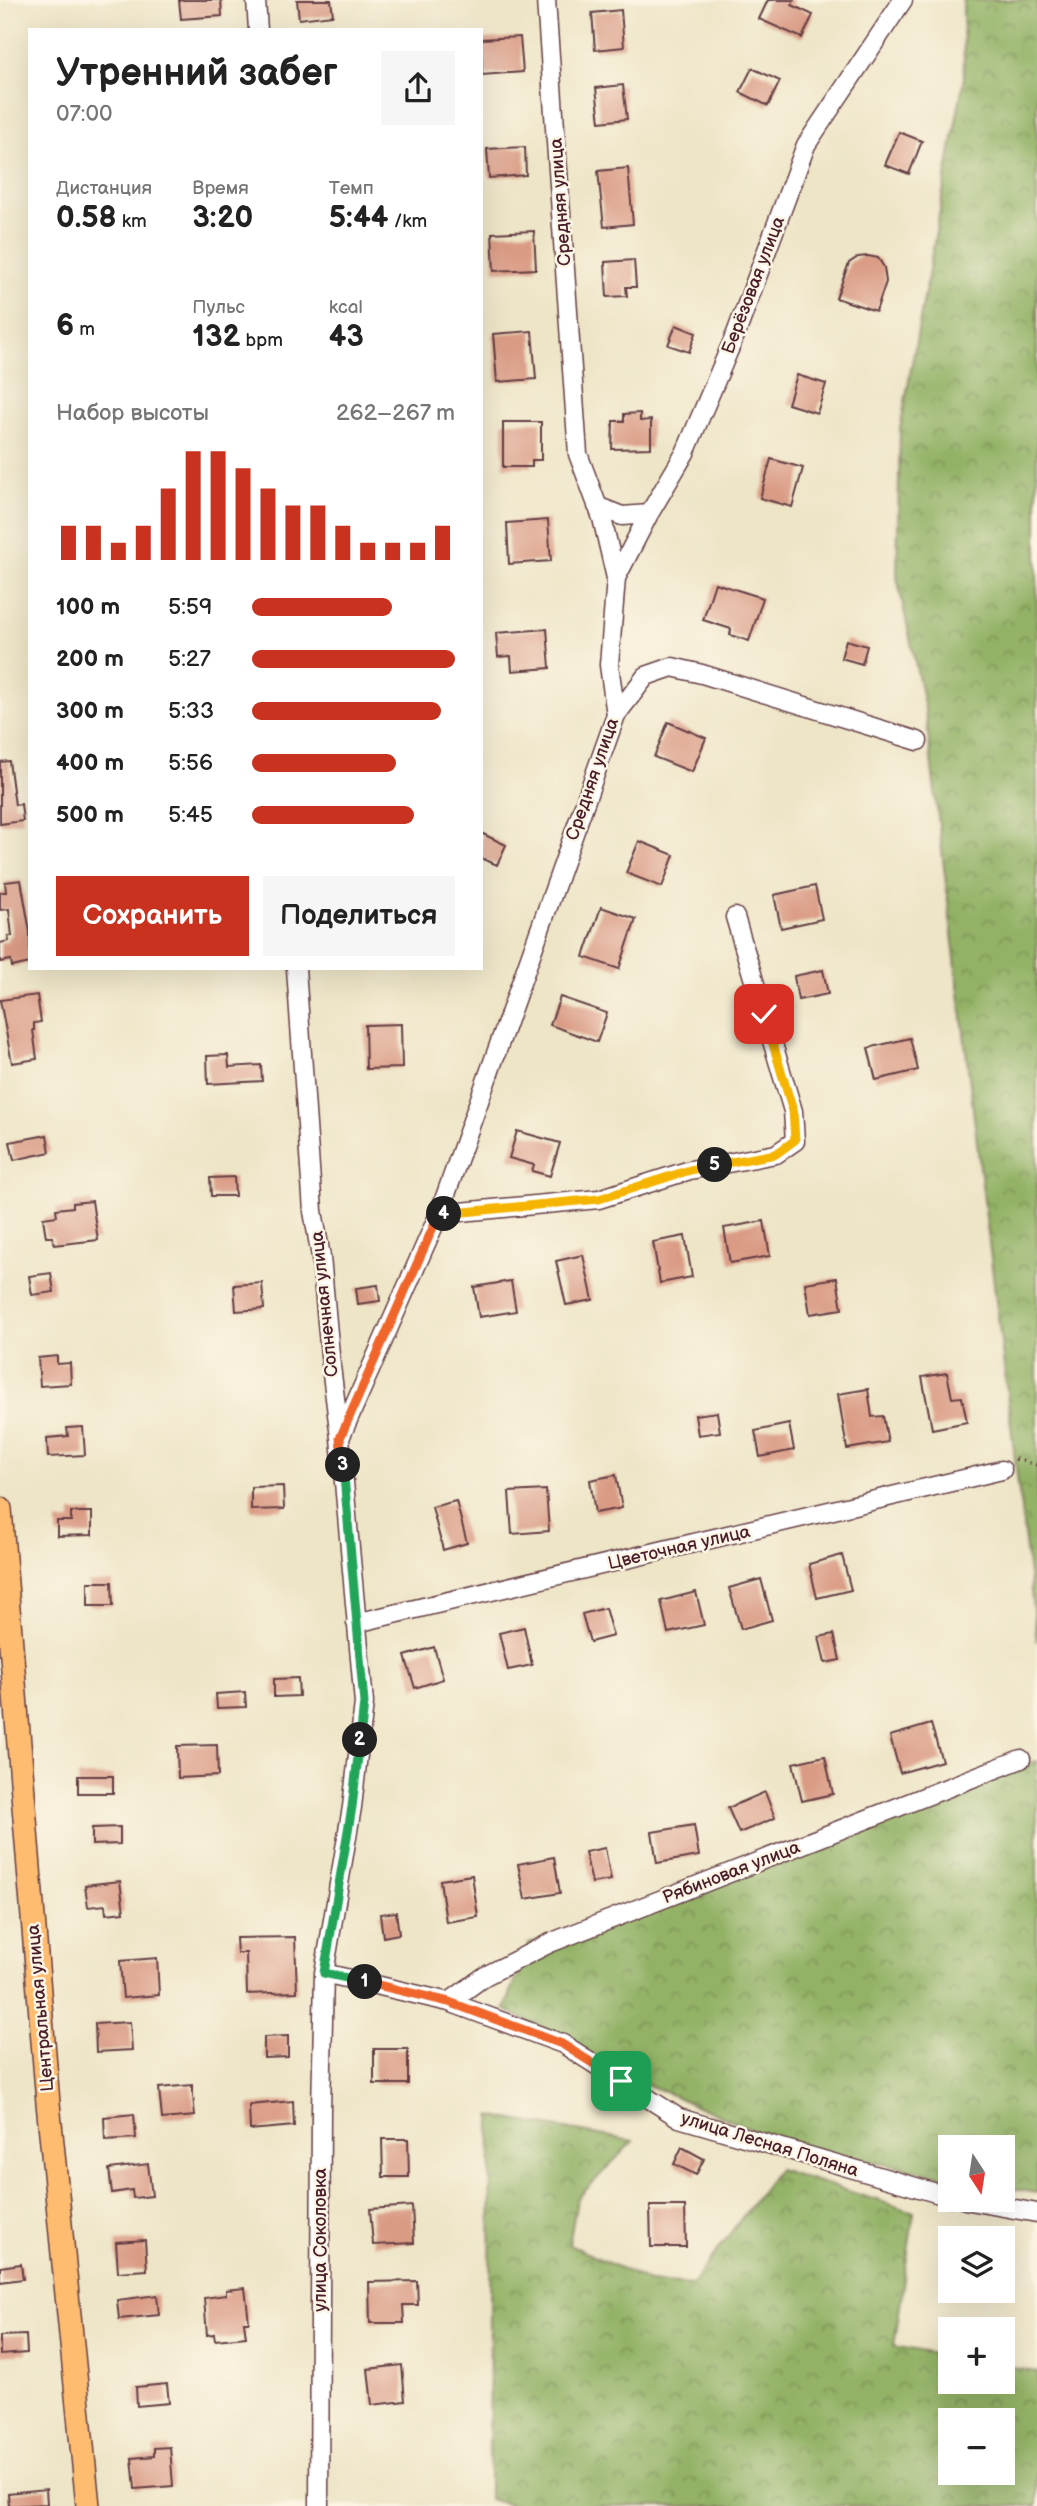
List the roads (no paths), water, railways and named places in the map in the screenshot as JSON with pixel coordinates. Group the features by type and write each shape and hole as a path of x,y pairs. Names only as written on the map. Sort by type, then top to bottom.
{"main road":[{"name":"Центральная улица","path":"0,1509 47,2089 88,2506"}],"street":[{"path":"256,0 258,28"},
{"name":"Средняя улица","path":"340,1438 439,1214 616,715 609,665 616,578 597,506 578,454 546,0"},
{"name":"Берёзовая улица","path":"616,578 685,453 737,331 806,145 903,0"},
{"path":"597,506 622,516 649,514"},
{"path":"616,715 646,676 673,667 918,741"},
{"path":"439,1214 599,1199 690,1170 776,1154 795,1140 793,1111 735,917"},
{"name":"Солнечная улица","path":"296,970 313,1212 321,1257 340,1438 364,1703 352,1807 324,1973"},
{"name":"Цветочная улица","path":"356,1623 1007,1465"},
{"name":"Рябиновая улица","path":"449,2002 485,1976 550,1943 1021,1759"},
{"name":"улица Лесная Поляна","path":"324,1973 449,2002 562,2044 679,2118 938,2194"},
{"name":"улица Соколовка","path":"319,2506 324,1973"},
{"path":"1015,2209 1037,2213"}]}
